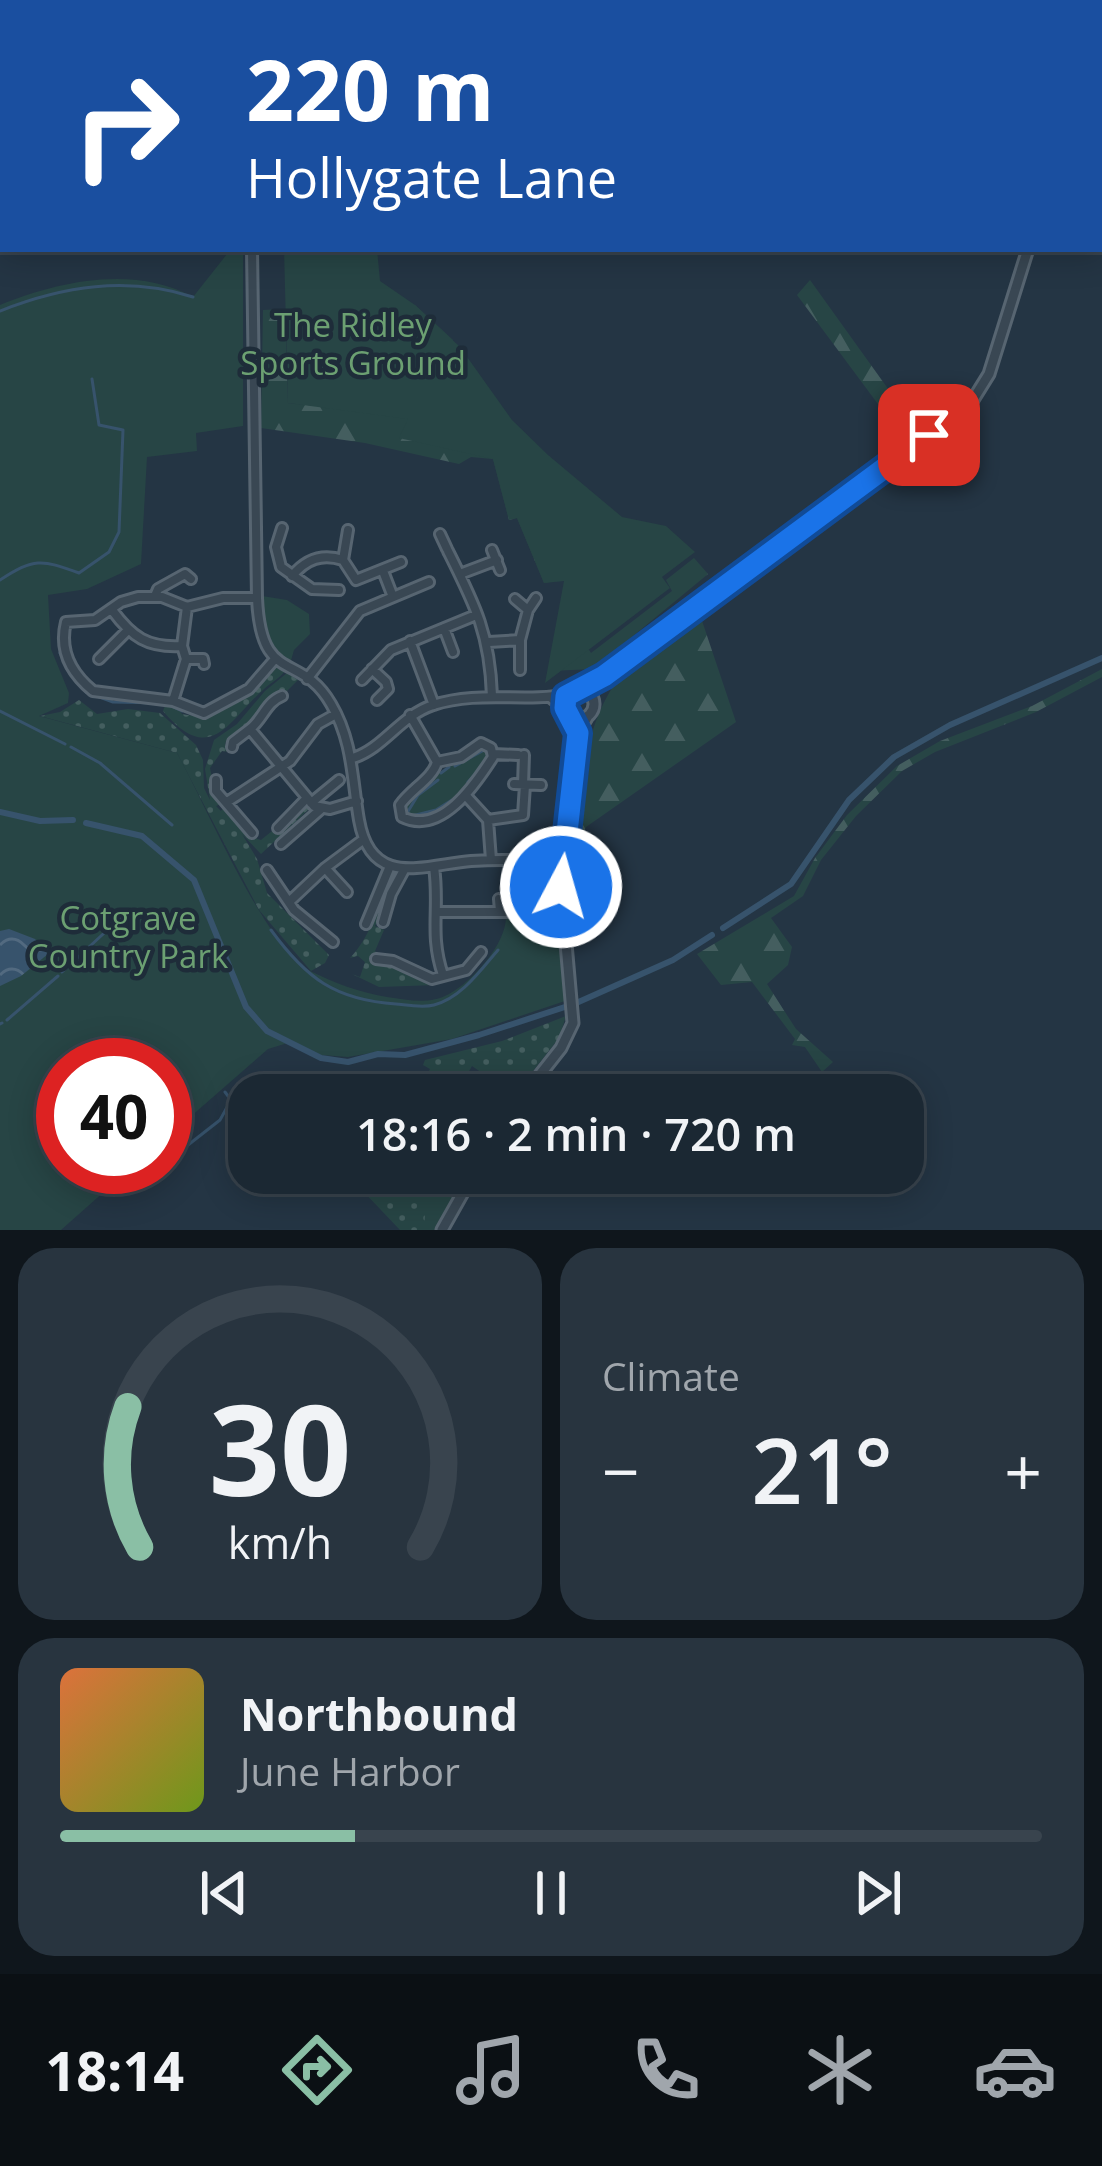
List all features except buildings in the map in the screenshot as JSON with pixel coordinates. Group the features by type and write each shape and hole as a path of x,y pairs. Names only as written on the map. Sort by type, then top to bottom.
{"street":[{"path":"252,252 260,636 275,659 326,697 336,714 353,758 364,839 390,866 404,870 491,860 564,863"},
{"path":"353,758 369,751 410,715 434,705 492,696 550,697 604,676 971,404 989,374 1027,252"},
{"path":"282,528 276,557 290,575 312,589 339,590"},
{"path":"348,530 344,560 356,580 401,562"},
{"path":"440,534 489,642 492,696"},
{"path":"290,575 323,556 344,560"},
{"path":"460,574 496,560"},
{"path":"382,570 393,597"},
{"path":"155,596 158,589 185,574 191,579"},
{"path":"307,680 353,616 429,583"},
{"path":"256,598 223,598 187,607 155,596 130,598 95,620 65,622 63,642 74,671 100,694 173,701 194,712 215,710 249,689 275,659"},
{"path":"520,670 520,640 536,598"},
{"path":"515,599 529,610"},
{"path":"173,701 186,659 182,646 187,607"},
{"path":"112,610 144,643 182,646"},
{"path":"362,680 391,650 476,615"},
{"path":"444,628 454,652"},
{"path":"99,659 128,630"},
{"path":"489,642 520,640"},
{"path":"410,641 434,705"},
{"path":"186,659 203,659 204,664"},
{"path":"372,669 387,686 377,700"},
{"path":"544,1074 566,1039 574,1004 563,920 564,863 578,733 604,676"},
{"path":"573,691 590,694 593,703"},
{"path":"573,691 564,703 578,733"},
{"path":"232,747 282,696"},
{"path":"550,697 568,713 588,716"},
{"path":"227,802 282,768 318,724 336,714"},
{"path":"410,715 436,762 432,774 400,805 402,817 414,822 442,815 467,797 493,754 481,743 461,757 436,762"},
{"path":"250,729 309,801 321,809"},
{"path":"493,754 539,756"},
{"path":"488,820 523,815 520,755"},
{"path":"216,780 216,791 252,833"},
{"path":"278,828 339,780"},
{"path":"520,784 541,785"},
{"path":"467,797 488,820 491,860"},
{"path":"280,844 321,809 356,801"},
{"path":"289,902 364,839"},
{"path":"366,924 390,866"},
{"path":"434,867 433,935 443,975"},
{"path":"325,868 347,892"},
{"path":"383,922 404,870"},
{"path":"267,871 289,902 333,942"},
{"path":"500,898 500,911"},
{"path":"436,912 512,912"},
{"path":"376,958 428,979 466,970 481,952"},
{"path":"442,1230 462,1194"}],"green space":[{"name":"Cotgrave Country Park","path":"229,252 243,252 243,426 196,433 197,451 147,457 141,564 87,589 48,595 51,649 69,693 68,703 39,716 177,753 274,934 310,971 356,990 419,1001 449,994 478,971 500,939 506,917 513,915 512,877 523,876 524,866 556,869 565,1001 452,1039 348,1057 321,1055 291,1042 268,1049 239,1074 228,1074 228,1084 192,1115 192,1038 36,1038 36,1194 102,1194 61,1230 0,1230 0,305 47,289 96,280 146,281 193,297"},
{"name":"The Ridley Sports Ground","path":"284,252 377,252 380,281 415,305 460,347 512,420 548,455 622,517 666,526 695,552 662,577 670,588 545,683 564,581 544,583 517,518 509,520 493,459 399,438 408,419 288,403"},
{"path":"810,280 919,432 881,461 895,427 797,295"},
{"path":"415,305 453,340 448,347 450,399 600,574 544,583 517,518 509,520 493,459 471,457 459,464 365,443 261,428 263,310 285,309 288,403 345,409"},
{"path":"694,558 708,574 593,669 549,671 573,625 591,653 672,591 666,580"},
{"path":"262,596 287,600 309,614 310,634 294,650 290,664 267,635"},
{"path":"698,609 736,722 586,827 582,837 585,766 605,701 639,655"},
{"path":"276,665 285,671 218,733 194,736 163,711 166,703 182,714 197,716 222,710"},
{"path":"1102,669 1102,677 1036,712 935,752 902,771 856,816 821,860 803,896 771,918 792,947 788,965 767,984 796,1029 833,1062 822,1072 805,1047 792,1045 795,1039 752,982 721,985 697,954 794,896 847,815 897,766 940,741 1032,706"},
{"path":"287,673 298,680 259,719 225,743 229,752 222,751 210,768 214,788 210,793 223,803 216,806 221,811 225,805 249,836 261,840 277,827 281,831 305,804 310,808 261,854 242,834 257,859 267,893 329,955 311,971 259,910 177,753 40,716 60,712 79,700 97,714 128,709 160,713 196,745 210,800 205,769 214,740 237,724"},
{"path":"481,747 491,753 457,798 433,813 406,817 404,805 422,785"},
{"path":"397,875 375,926 384,930 375,951 383,957 375,961 435,985 379,987 352,974 360,977 365,962 358,956 350,958"},
{"path":"566,1016 559,1038 531,1074 484,1074 472,1066 467,1074 427,1074 430,1069 423,1065 425,1060 502,1041"},
{"path":"366,1194 457,1194 437,1230 400,1230"},
{"path":"457,1194 436,1230 424,1230 425,1214 433,1210 422,1205 418,1196"}],"water":[{"path":"9,929 35,939 48,954 0,986 0,931"}],"waterway":[{"path":"0,311 47,295 95,287 144,287 193,297"},
{"path":"0,580 38,563 79,573 109,552 119,532 123,430 99,425 92,379"},
{"path":"60,653 78,684"},
{"path":"723,928 791,884 849,800 894,757 950,725 1102,658"},
{"path":"86,692 113,702 161,703"},
{"path":"167,704 182,711"},
{"path":"0,711 65,744"},
{"path":"71,747 100,763 172,825"},
{"path":"455,766 484,750"},
{"path":"468,782 487,761"},
{"path":"441,773 449,767"},
{"path":"407,813 418,795 438,780"},
{"path":"412,816 452,800"},
{"path":"0,812 40,821 73,820"},
{"path":"86,823 142,836 194,880 246,1007 267,1031 321,1058 348,1062 378,1054 405,1055 479,1035 574,1004 673,960 712,935"},
{"path":"120,919 142,917"},
{"path":"62,972 115,923"},
{"path":"271,930 324,984 356,998 415,1006 434,1005 453,996 498,950"},
{"path":"7,1020 58,976"},
{"path":"192,1142 220,1120 231,1100 225,1092"}],"route":[{"path":"561,887 578,733 565,708 566,696 604,676 929,435"}]}
